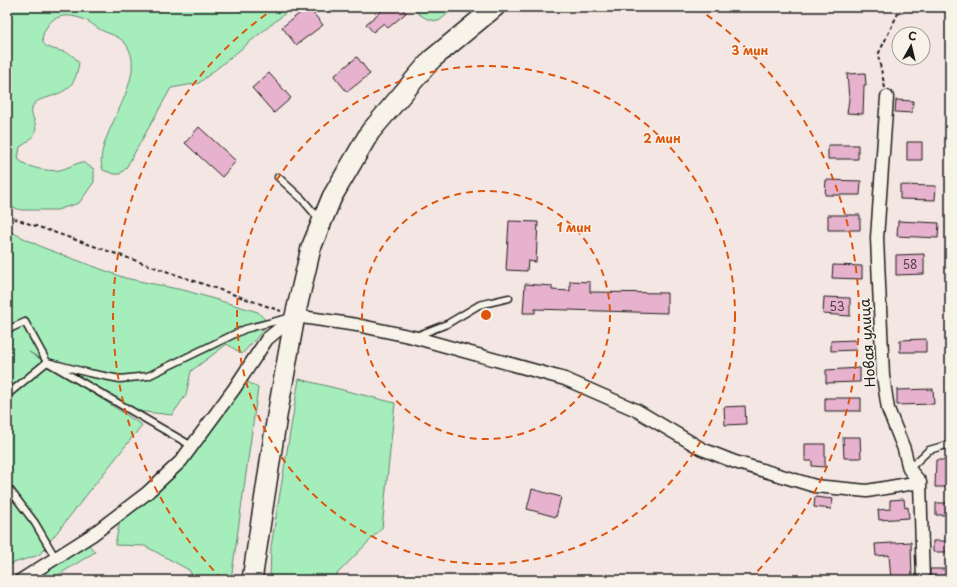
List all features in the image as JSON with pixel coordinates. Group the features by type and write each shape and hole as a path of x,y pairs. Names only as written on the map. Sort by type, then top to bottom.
{"main road":[{"path":"252,580 277,416 296,316 311,248 332,197 370,132 432,60 494,7"}],"street":[{"name":"Новая улица","path":"887,97 877,238 883,376 888,409 904,449 909,469 920,482"},
{"path":"21,580 55,557 92,535 147,494 181,461 234,389 267,339 296,316 357,325 413,337 565,378 636,410 702,448 735,462 815,486 867,490 920,482 923,580"}],"lane":[{"path":"278,177 302,199 322,222"},
{"path":"413,337 448,324 479,305 509,298"},
{"path":"48,362 89,373 120,379 148,376 244,329 296,316"},
{"path":"7,330 25,322 48,362 192,446"},
{"path":"7,394 48,362"},
{"path":"909,469 929,450 950,444"},
{"path":"7,490 10,490 35,523 55,557"}],"path":[{"path":"887,97 878,55 901,7"},
{"path":"7,216 296,316"}],"green space":[{"path":"7,7 293,7 199,83 171,88 126,168 120,174 114,174 103,170 101,157 105,142 127,90 132,73 132,57 123,41 85,20 67,16 53,20 46,28 43,36 43,42 50,48 68,53 74,57 79,63 77,71 73,83 69,87 60,93 35,103 32,108 32,113 36,128 30,140 20,147 18,159 32,167 50,170 60,170 82,162 94,169 94,182 79,203 57,210 21,210 7,205"},
{"path":"411,7 455,7 439,21 434,21 420,15"},
{"path":"7,230 44,248 125,278 187,291 258,312 269,324 242,354 227,344 191,371 186,395 172,415 137,411 29,352 142,425 39,555 7,565"},
{"path":"299,379 395,403 382,528 337,574 334,580 270,580 271,547"},
{"path":"246,381 258,388 231,580 195,580 189,570 145,546 115,545 122,510 200,443"},
{"path":"88,544 95,552 50,580 32,580"}],"building":[{"path":"308,7 323,25 296,45 282,27"},
{"path":"386,7 401,7 406,13 388,28 384,23 373,32 366,24"},
{"path":"357,57 370,74 347,92 334,76"},
{"path":"269,73 291,98 274,113 252,88"},
{"path":"865,73 866,85 864,85 863,114 847,113 849,99 847,74"},
{"path":"896,100 913,101 912,113 895,112"},
{"path":"199,127 236,161 222,177 185,143"},
{"path":"907,142 922,142 922,160 907,160"},
{"path":"828,145 858,145 858,159 828,159"},
{"path":"826,180 861,181 860,195 825,195"},
{"path":"900,185 936,186 935,200 900,199"},
{"path":"828,215 860,215 860,230 828,230"},
{"path":"509,221 538,222 536,262 528,261 527,271 506,270"},
{"path":"898,221 939,223 938,238 897,236"},
{"path":"924,254 924,274 896,275 896,255"},
{"path":"833,265 862,266 862,279 832,278"},
{"path":"570,281 590,282 590,292 667,293 667,313 535,309 535,313 523,313 525,284 552,286 552,290 570,291"},
{"path":"824,297 850,298 850,316 823,314"},
{"path":"926,339 926,352 900,352 900,340"},
{"path":"855,340 856,350 831,351 831,341"},
{"path":"860,368 860,382 826,383 826,370"},
{"path":"933,389 934,404 897,405 897,390"},
{"path":"825,398 861,398 861,411 825,411"},
{"path":"745,406 746,424 725,425 724,407"},
{"path":"843,437 860,437 861,458 844,458"},
{"path":"805,444 825,444 825,467 812,466 812,461 805,461"},
{"path":"936,460 950,460 950,487 935,487"},
{"path":"532,489 561,497 556,517 527,509"},
{"path":"815,497 833,499 831,509 814,507"},
{"path":"904,499 905,508 908,507 909,518 879,520 878,510 890,509 890,500"},
{"path":"936,503 950,503 950,515 936,515"},
{"path":"933,541 950,541 950,552 933,552"},
{"path":"911,542 912,579 891,580 889,555 876,556 875,544"},
{"path":"930,569 949,569 950,580 930,580"}]}
